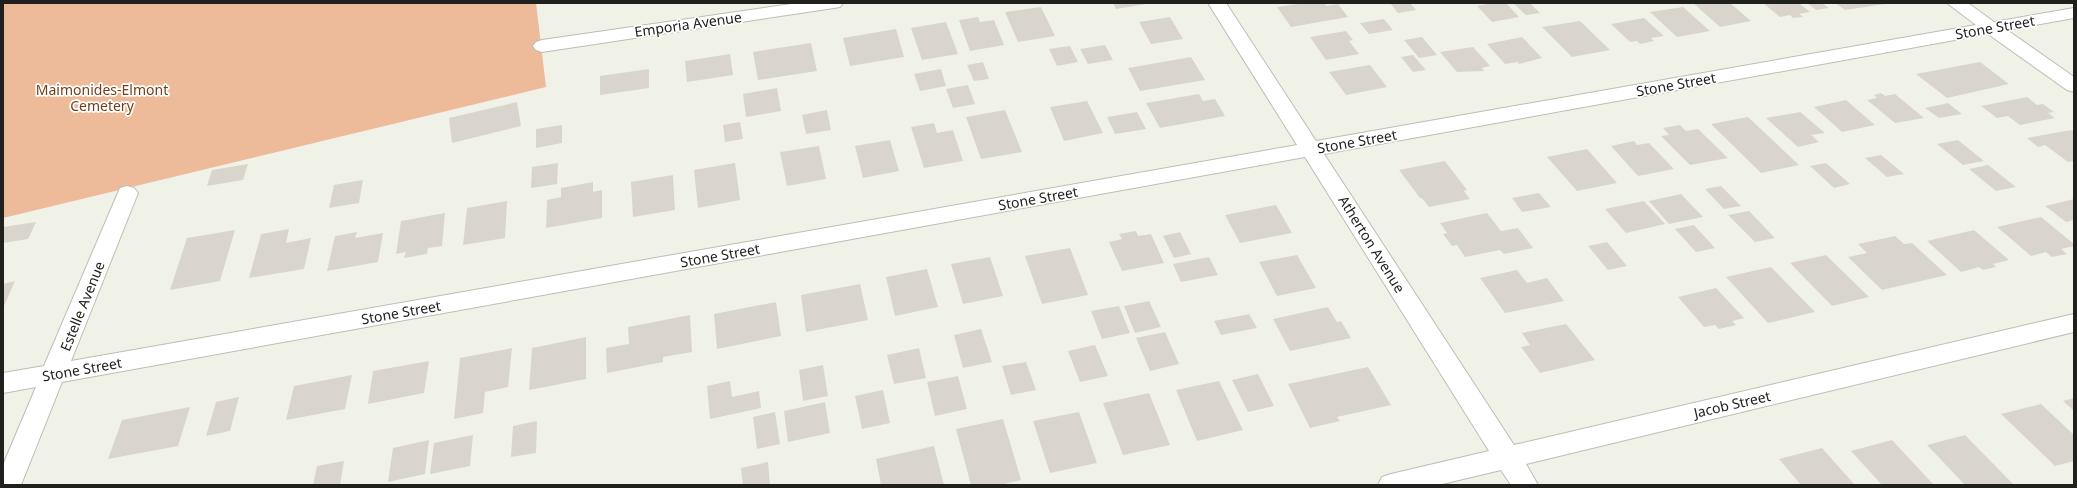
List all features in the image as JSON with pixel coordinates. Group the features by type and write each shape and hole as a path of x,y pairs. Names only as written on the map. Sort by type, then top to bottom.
{"street":[{"name":"Emporia Avenue","path":"542,46 834,3"},
{"name":"Atherton Avenue","path":"1217,3 1312,149 1525,485"},
{"path":"1956,3 2074,86"},
{"name":"Stone Street","path":"3,383 2074,13"},
{"name":"Estelle Avenue","path":"8,485 55,374 127,193"},
{"name":"Jacob Street","path":"1391,485 2074,323"}],"green space":[{"name":"Maimonides-Elmont Cemetery","path":"3,3 536,3 546,87 3,218"}],"building":[{"path":"1113,3 1146,3 1146,4 1116,9"},
{"path":"1304,3 1324,3 1327,6 1338,4 1348,17 1291,27 1277,7"},
{"path":"1390,3 1410,3 1416,10 1398,13"},
{"path":"1492,3 1506,3 1519,17 1492,22 1477,6"},
{"path":"1513,3 1530,3 1540,13 1526,15"},
{"path":"1693,3 1730,3 1751,21 1720,27"},
{"path":"1763,3 1799,3 1810,12 1799,14 1803,17 1793,18 1790,15 1780,17"},
{"path":"1807,3 1822,3 1829,8 1816,10"},
{"path":"1835,3 1885,3 1885,4 1845,10"},
{"path":"1041,7 1055,36 1018,42 1005,12"},
{"path":"1683,7 1710,31 1677,37 1650,12"},
{"path":"978,17 980,22 994,20 1004,45 970,51 959,20"},
{"path":"1170,17 1183,39 1151,44 1139,22"},
{"path":"1644,18 1664,36 1651,38 1654,41 1640,44 1637,41 1630,42 1611,24"},
{"path":"1384,19 1393,30 1369,34 1360,23"},
{"path":"1580,21 1610,50 1572,57 1542,27"},
{"path":"946,22 958,54 922,60 911,28"},
{"path":"896,29 904,57 850,66 843,38"},
{"path":"1346,31 1353,40 1349,41 1359,54 1326,60 1310,37"},
{"path":"1422,37 1437,55 1419,58 1404,40"},
{"path":"1522,37 1542,58 1519,64 1518,62 1505,64 1487,44"},
{"path":"811,43 817,71 758,80 753,52"},
{"path":"1105,45 1113,60 1088,64 1080,49"},
{"path":"1070,46 1078,62 1057,66 1049,49"},
{"path":"1473,47 1490,66 1482,68 1484,71 1457,72 1440,52"},
{"path":"730,54 733,75 687,82 685,61"},
{"path":"1413,55 1426,70 1413,72 1401,57"},
{"path":"1191,57 1205,80 1140,91 1128,68"},
{"path":"983,62 989,79 974,81 967,65"},
{"path":"1980,62 2009,84 1947,98 1916,74"},
{"path":"1370,65 1387,87 1346,95 1329,72"},
{"path":"649,69 649,88 600,95 600,76"},
{"path":"941,69 946,86 920,91 914,74"},
{"path":"968,85 975,104 953,108 946,89"},
{"path":"777,88 781,111 746,117 743,94"},
{"path":"1881,93 1885,96 1895,94 1924,118 1895,123 1867,100 1877,98 1874,95"},
{"path":"1199,94 1203,101 1215,99 1225,116 1160,128 1146,103"},
{"path":"2027,97 2037,105 2043,104 2054,112 2048,113 2055,118 2020,125 2008,116 1997,118 1981,106"},
{"path":"1846,100 1875,125 1842,132 1814,107"},
{"path":"1087,101 1103,133 1064,141 1050,107"},
{"path":"517,102 521,126 452,143 449,118"},
{"path":"1948,103 1962,114 1939,118 1925,108"},
{"path":"827,110 831,130 806,134 802,115"},
{"path":"1005,110 1022,152 981,159 966,117"},
{"path":"1137,112 1146,129 1115,134 1107,117"},
{"path":"1800,112 1825,133 1811,135 1819,142 1798,147 1766,118"},
{"path":"1748,117 1799,165 1761,173 1711,124"},
{"path":"740,122 743,139 725,142 723,125"},
{"path":"934,123 937,133 953,130 963,161 924,168 911,127"},
{"path":"562,125 562,143 536,148 536,129"},
{"path":"1680,125 1686,131 1698,129 1728,158 1690,165 1661,136 1669,135 1663,128"},
{"path":"2071,130 2074,132 2074,161 2068,162 2045,145 2038,147 2027,138"},
{"path":"890,140 899,171 863,178 855,146"},
{"path":"1958,140 1984,161 1963,165 1937,144"},
{"path":"1634,141 1637,145 1649,143 1674,169 1638,176 1611,146"},
{"path":"819,146 826,179 787,186 780,152"},
{"path":"1587,149 1617,183 1577,191 1547,157"},
{"path":"1881,155 1904,174 1887,177 1865,158"},
{"path":"1445,161 1467,190 1464,191 1470,199 1429,207 1422,198 1420,198 1399,170"},
{"path":"558,163 557,184 531,188 532,167"},
{"path":"735,163 740,200 698,208 694,170"},
{"path":"1826,163 1850,184 1834,188 1810,166"},
{"path":"248,164 243,180 207,186 212,170"},
{"path":"1988,165 2016,187 1996,191 1969,169"},
{"path":"673,175 675,210 633,217 631,182"},
{"path":"363,180 359,203 329,208 334,185"},
{"path":"593,182 593,192 602,190 602,218 546,228 547,200 561,197 561,188"},
{"path":"1721,186 1741,206 1724,209 1705,189"},
{"path":"1539,193 1551,207 1522,212 1512,198"},
{"path":"1681,194 1703,217 1669,224 1649,201"},
{"path":"2074,199 2074,220 2066,222 2045,206"},
{"path":"507,201 505,238 463,245 467,208"},
{"path":"1644,201 1665,224 1626,233 1605,209"},
{"path":"1276,205 1292,233 1240,243 1225,215"},
{"path":"1749,211 1775,238 1755,242 1728,215"},
{"path":"445,213 442,246 428,248 427,254 404,258 406,252 396,254 401,221"},
{"path":"1487,213 1501,231 1518,228 1533,248 1504,254 1500,250 1465,257 1457,245 1452,246 1443,234 1447,233 1440,223"},
{"path":"2041,217 2074,244 2074,246 2061,249 2067,254 2052,257 2046,252 2031,256 1997,227"},
{"path":"36,222 28,239 3,243 3,227"},
{"path":"1694,225 1715,248 1696,252 1675,229"},
{"path":"289,229 286,243 311,238 304,269 249,278 261,234"},
{"path":"235,230 220,281 170,290 187,238"},
{"path":"1974,230 2009,260 1993,264 1996,267 1983,270 1979,267 1961,272 1927,241"},
{"path":"1136,231 1138,236 1151,234 1164,263 1122,271 1109,242 1122,239 1119,234"},
{"path":"357,232 355,238 383,233 378,262 327,271 335,236"},
{"path":"1180,232 1191,254 1174,258 1163,236"},
{"path":"1895,236 1904,244 1912,243 1947,275 1882,290 1848,257 1867,253 1858,244"},
{"path":"1607,242 1627,266 1608,270 1588,246"},
{"path":"1070,248 1088,295 1042,304 1025,256"},
{"path":"1297,255 1316,288 1277,296 1259,262"},
{"path":"1826,255 1869,297 1832,306 1790,263"},
{"path":"990,257 1003,296 963,304 951,264"},
{"path":"1209,257 1218,275 1181,282 1173,264"},
{"path":"1771,267 1815,312 1768,323 1726,277"},
{"path":"927,269 938,307 895,316 886,277"},
{"path":"1517,270 1527,283 1547,278 1564,301 1505,313 1480,278"},
{"path":"15,281 3,308 3,284"},
{"path":"860,284 868,320 806,332 801,295"},
{"path":"1716,288 1744,318 1732,321 1736,325 1719,329 1715,325 1704,327 1678,297"},
{"path":"1149,301 1161,327 1135,333 1124,306"},
{"path":"776,302 781,336 717,349 714,314"},
{"path":"1119,306 1130,333 1102,339 1091,311"},
{"path":"1328,307 1337,322 1341,321 1351,338 1290,351 1273,319"},
{"path":"1249,314 1257,328 1221,335 1214,321"},
{"path":"690,315 692,352 663,357 663,362 607,373 606,348 629,344 628,327"},
{"path":"1566,324 1595,360 1540,373 1521,347 1530,345 1522,333"},
{"path":"981,329 992,362 963,368 954,335"},
{"path":"1165,332 1179,364 1150,371 1136,338"},
{"path":"586,337 586,379 529,390 532,348"},
{"path":"1095,345 1108,376 1080,382 1068,351"},
{"path":"512,348 508,387 485,392 483,413 454,419 460,358"},
{"path":"919,348 926,378 894,384 887,355"},
{"path":"429,361 424,393 368,404 373,371"},
{"path":"1026,362 1036,390 1011,395 1002,366"},
{"path":"823,365 828,396 803,401 799,370"},
{"path":"1368,367 1391,405 1337,417 1340,421 1310,428 1288,384"},
{"path":"1258,374 1274,406 1248,412 1232,380"},
{"path":"352,375 345,409 286,420 294,386"},
{"path":"958,376 967,409 935,416 927,382"},
{"path":"730,381 732,397 759,391 761,408 710,419 707,386"},
{"path":"1219,381 1243,430 1197,441 1176,390"},
{"path":"883,390 890,423 862,429 855,396"},
{"path":"1149,393 1170,445 1123,455 1103,403"},
{"path":"239,397 230,431 206,436 216,402"},
{"path":"2074,398 2074,411 2063,401"},
{"path":"825,402 830,433 788,442 784,411"},
{"path":"2041,404 2074,435 2074,461 2055,466 2001,414"},
{"path":"190,407 178,446 108,459 122,420"},
{"path":"775,412 780,444 757,449 753,417"},
{"path":"1079,412 1097,463 1050,473 1033,421"},
{"path":"1003,419 1021,480 1000,485 971,485 956,429"},
{"path":"537,421 536,453 511,457 513,426"},
{"path":"473,435 470,466 430,474 434,443"},
{"path":"1965,435 2014,485 1965,485 1927,445"},
{"path":"429,440 425,474 388,482 393,448"},
{"path":"1892,440 1934,485 1882,485 1851,451"},
{"path":"934,446 944,485 881,485 876,459"},
{"path":"1822,448 1855,485 1801,485 1779,459"},
{"path":"344,461 340,485 313,485 317,466"},
{"path":"768,462 770,485 743,485 741,468"}]}
